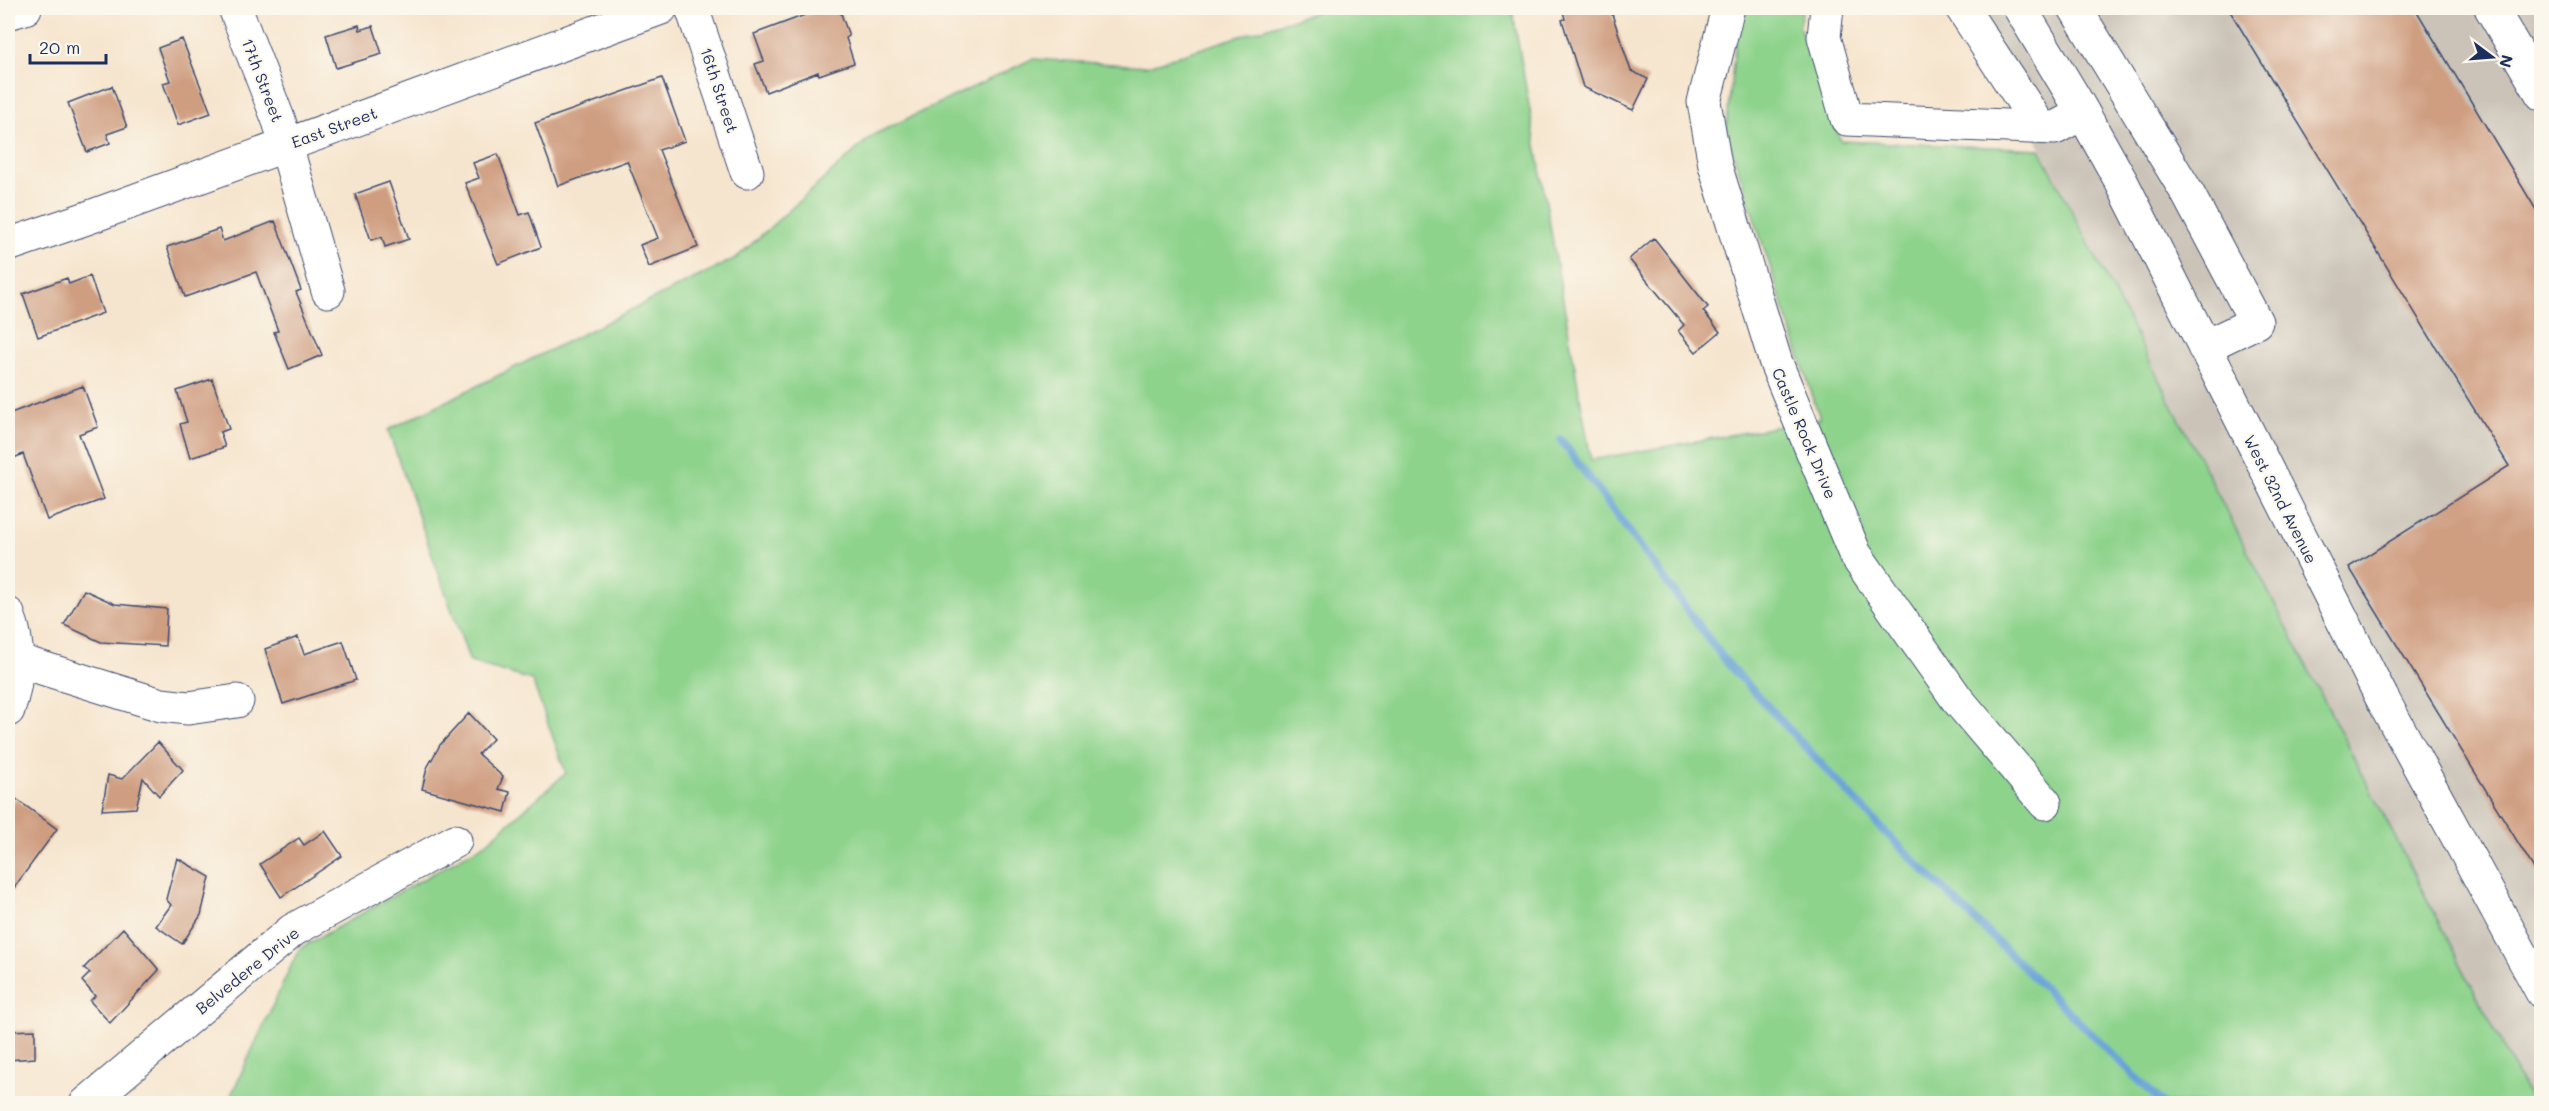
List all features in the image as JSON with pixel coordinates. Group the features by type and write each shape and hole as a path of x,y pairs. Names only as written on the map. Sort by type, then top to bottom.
{"street":[{"path":"8,13 25,8"},
{"name":"17th Street","path":"235,8 286,144 328,291"},
{"name":"East Street","path":"8,245 661,8"},
{"name":"16th Street","path":"692,8 747,172"},
{"name":"Castle Rock Drive","path":"1728,8 1704,102 1714,165 1776,363 1856,554 1958,699 2046,803"},
{"path":"1827,8 1824,37 1847,119 2055,128 2083,112"},
{"path":"1962,8 2040,128"},
{"name":"West 32nd Avenue","path":"2020,8 2083,112 2121,181 2382,698 2541,992"},
{"path":"2075,8 2188,194 2256,321 2204,347"},
{"path":"2491,8 2541,94"},
{"path":"8,614 15,640 16,660 16,682 8,710"},
{"path":"16,660 161,705 188,708 237,701"},
{"name":"Belvedere Drive","path":"86,1104 293,930 455,841"}],"shaded area":[{"path":"1969,8 2541,8 2541,1103 2532,1103"}],"green space":[{"path":"1328,8 1512,8 1591,460 1820,419 1726,132 1736,36 1744,8 1803,8 1799,26 1841,141 2040,149 2532,1103 227,1104 299,949 485,844 566,773 532,680 470,662 388,430 736,258 873,135 1032,59 1146,66"}],"building":[{"path":"811,8 839,8 849,36 846,38 854,63 819,75 818,72 766,92 755,64 764,61 754,34 813,12"},
{"path":"1562,8 1610,8 1631,71 1648,79 1633,110 1583,87 1562,20 1565,19"},
{"path":"2228,8 2415,8 2541,218 2541,880 2349,567 2509,466"},
{"path":"359,25 360,30 373,26 382,54 336,68 326,35"},
{"path":"182,39 211,113 178,125 163,83 170,81 158,48"},
{"path":"662,78 685,141 659,150 698,247 649,267 640,245 658,238 627,161 558,186 535,123"},
{"path":"112,86 127,127 107,134 110,143 87,152 68,103"},
{"path":"498,154 520,215 529,212 541,247 498,264 465,183 479,178 473,163"},
{"path":"389,182 409,239 385,247 382,237 371,240 355,194"},
{"path":"275,221 301,290 296,292 322,355 289,369 274,332 278,331 256,272 185,297 167,247 219,229 223,241"},
{"path":"1654,238 1708,307 1703,311 1720,332 1696,352 1678,331 1684,325 1629,259"},
{"path":"90,276 103,313 38,337 23,294 67,278 69,284"},
{"path":"212,379 229,429 220,432 225,447 190,458 180,424 187,422 177,391"},
{"path":"83,386 98,427 79,434 104,499 47,520 23,454 14,458 8,438 8,414"},
{"path":"84,590 115,604 167,609 165,646 101,642 64,625"},
{"path":"298,637 304,654 343,641 356,680 283,704 265,649"},
{"path":"469,713 493,739 478,754 503,777 498,789 510,792 505,812 422,789 427,768 440,745"},
{"path":"158,742 183,770 159,796 143,778 136,808 102,810 108,775 122,779"},
{"path":"15,798 57,829 8,896 8,809"},
{"path":"325,831 342,856 281,897 260,864 299,838 304,845"},
{"path":"177,858 210,877 201,915 182,944 156,926 171,905 166,899"},
{"path":"123,928 159,970 110,1023 90,1001 95,996 82,981 90,973 84,968"},
{"path":"35,1030 35,1058 8,1060 8,1031"}],"waterway":[{"path":"1561,440 1726,662 1886,833 2163,1104"}]}
